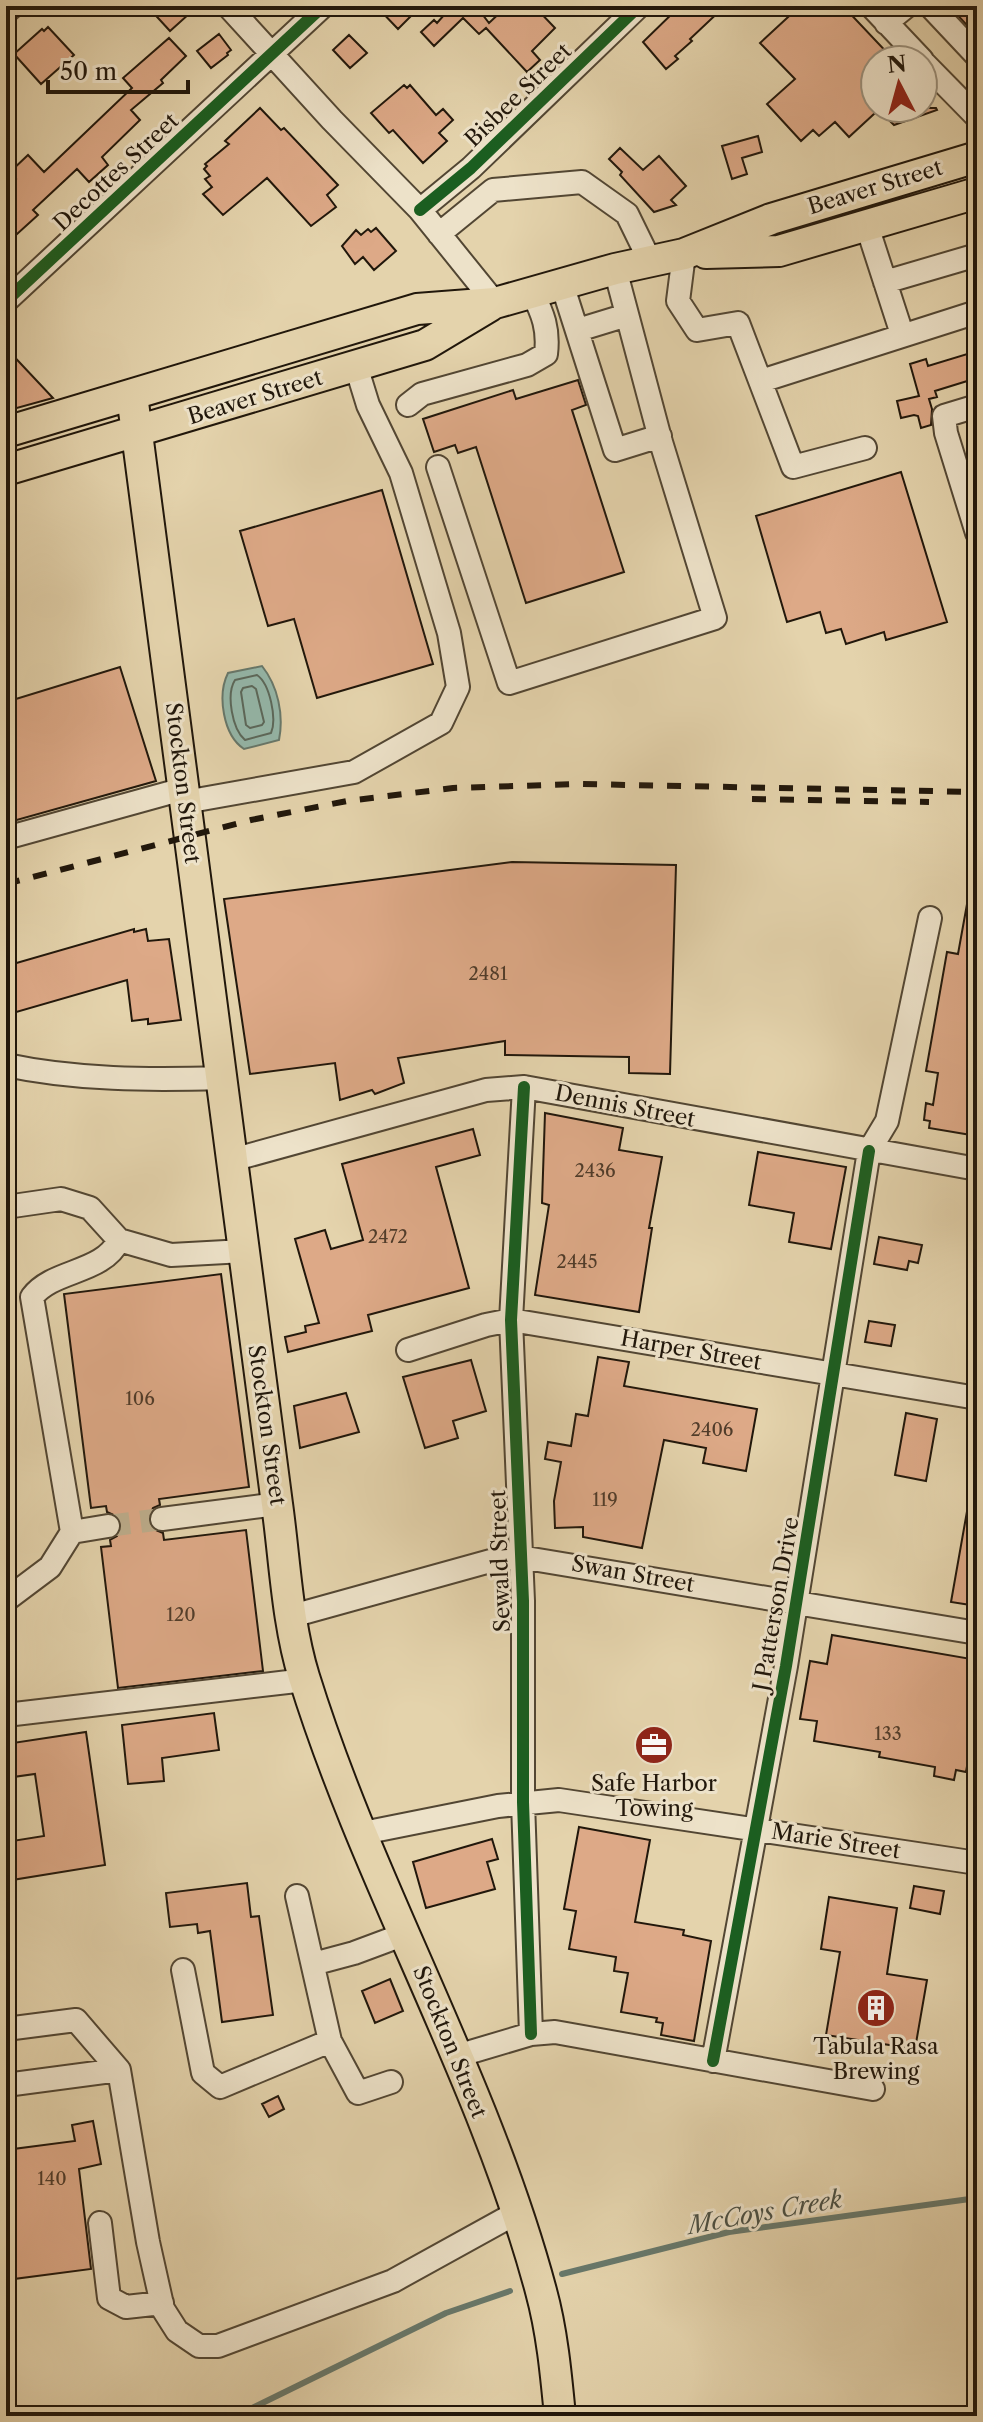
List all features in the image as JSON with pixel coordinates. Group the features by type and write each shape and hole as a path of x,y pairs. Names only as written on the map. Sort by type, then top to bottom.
{"main road":[{"name":"Beaver Street","path":"684,254 771,219 977,157"},
{"name":"Beaver Street","path":"6,432 417,309 495,303 615,269 684,254 779,251 977,193"},
{"name":"Beaver Street","path":"7,467 137,432 425,345 495,303"},
{"name":"Stockton Street","path":"132,395 292,1616 305,1680 363,1833 457,2056 516,2213 538,2281 552,2346 560,2416"}],"street":[{"path":"6,12 13,6"},
{"path":"228,6 420,210 495,303"},
{"name":"Decottes Street","path":"6,301 323,6"},
{"name":"Bisbee Street","path":"420,210 471,168 639,6"},
{"path":"906,44 878,14 907,6"},
{"path":"930,6 977,56"},
{"path":"939,77 975,111"},
{"path":"471,168 493,190"},
{"path":"439,234 493,190 582,182 627,214 650,261"},
{"path":"867,226 902,334"},
{"path":"684,254 678,301 697,330 738,323 793,467 865,448"},
{"path":"885,282 977,255"},
{"path":"438,467 509,683 715,618 660,436 615,269"},
{"path":"562,284 615,450 660,436"},
{"path":"408,405 422,394 527,365 546,354 548,337 545,317 532,292"},
{"path":"761,381 977,312"},
{"path":"578,330 627,315"},
{"path":"6,838 184,795 354,772 441,723 458,687 449,633 401,473 368,405 356,366"},
{"path":"977,406 944,416 946,433 977,533"},
{"name":"J Patterson Drive","path":"713,2061 797,1602 869,1151 887,1121 930,918"},
{"path":"6,1065 47,1074 92,1077 221,1078"},
{"name":"Dennis Street","path":"232,1160 486,1090 524,1087 977,1169"},
{"name":"Sewald Street","path":"524,1087 511,1320 531,2034"},
{"path":"6,1207 61,1199 90,1208 119,1240 171,1255 244,1251"},
{"path":"6,1600 50,1567 72,1532 32,1297 39,1287 101,1260 114,1251 119,1240"},
{"name":"Harper Street","path":"408,1350 511,1320 977,1398"},
{"path":"162,1519 277,1504"},
{"path":"72,1532 108,1526"},
{"name":"Swan Street","path":"292,1616 494,1560 520,1557 977,1633"},
{"path":"6,1715 305,1680"},
{"name":"Marie Street","path":"363,1833 523,1802 559,1800 977,1863"},
{"path":"297,1896 330,2041 358,2093 391,2082"},
{"path":"313,1964 405,1934"},
{"path":"183,1970 203,2073 220,2087 330,2041"},
{"path":"6,2029 76,2020 119,2070 148,2242 162,2303 177,2331 199,2346 218,2346 393,2281 516,2213"},
{"path":"457,2056 531,2034 555,2032 873,2089"},
{"path":"6,2085 119,2070"},
{"path":"100,2223 109,2298 126,2307 162,2303"}],"water":[{"path":"262,666 272,682 278,701 281,721 279,740 244,749 227,725 223,703 225,682 228,673"}],"building":[{"path":"147,6 182,6 189,14 170,31"},
{"path":"376,6 403,6 412,15 398,29"},
{"path":"452,6 476,6 489,23 507,6 534,6 555,28 532,51 540,60 527,72 486,28 479,34 463,18 434,46 421,32 434,20 437,23"},
{"path":"680,6 725,6 690,39 692,41 675,56 678,59 666,69 643,42"},
{"path":"800,6 843,6 879,44 859,44 859,124 863,124 849,137 835,122 819,136 813,130 801,141 767,104 795,79 760,43"},
{"path":"949,6 977,6 977,36"},
{"path":"48,27 74,55 41,84 14,54"},
{"path":"219,34 231,50 211,68 197,51"},
{"path":"349,35 367,53 350,68 333,50"},
{"path":"169,38 186,56 161,80 163,83 131,110 140,120 102,157 108,165 89,182 77,169 33,210 38,215 6,244 6,189 16,179 10,172 28,155 44,172 132,88 123,78"},
{"path":"404,85 407,88 410,85 436,115 443,109 453,120 439,133 447,141 423,163 393,130 389,133 371,113"},
{"path":"260,108 281,130 284,128 338,185 327,195 336,207 311,226 267,178 223,215 203,194 212,187 205,179 210,176 204,169 205,164 229,144 225,141"},
{"path":"758,136 762,152 742,158 747,174 732,179 722,146"},
{"path":"620,148 643,170 659,156 686,186 671,200 676,205 654,212 609,159"},
{"path":"376,228 396,251 374,270 363,257 355,264 342,246 356,230 361,235 368,229 371,232"},
{"path":"6,348 53,398 6,411"},
{"path":"977,351 977,378 935,391 937,397 929,399 931,425 921,428 918,416 914,415 901,418 897,401 919,396 910,364 926,359 928,366"},
{"path":"578,380 586,405 572,410 624,572 526,603 476,447 458,453 455,445 434,452 423,419 513,390 516,399"},
{"path":"901,472 947,622 886,640 884,632 846,644 841,629 826,633 820,612 787,622 756,516"},
{"path":"382,490 433,664 317,698 294,619 268,626 240,531"},
{"path":"120,667 156,781 6,823 6,702"},
{"path":"512,862 676,865 670,1074 629,1073 629,1057 505,1055 505,1041 398,1058 404,1083 375,1094 372,1090 340,1100 335,1063 250,1074 224,899"},
{"path":"969,893 977,893 977,1136 929,1128 930,1121 924,1120 926,1103 933,1105 938,1073 926,1071 947,952 958,954"},
{"path":"134,929 134,932 146,929 148,941 169,939 181,1020 148,1024 148,1019 132,1021 127,980 6,1015 6,966"},
{"path":"545,1113 623,1128 619,1150 662,1157 649,1228 652,1228 639,1312 535,1295 549,1205 542,1203"},
{"path":"473,1129 480,1155 436,1167 469,1288 368,1315 372,1331 288,1352 285,1337 306,1332 305,1326 319,1323 295,1239 325,1230 331,1249 363,1240 342,1164"},
{"path":"758,1152 846,1167 831,1249 789,1242 794,1213 749,1205"},
{"path":"879,1237 922,1245 918,1263 909,1261 907,1270 874,1264"},
{"path":"221,1274 249,1487 159,1499 160,1505 153,1508 148,1520 151,1528 163,1533 164,1540 246,1530 263,1671 118,1688 101,1547 111,1546 110,1540 117,1536 122,1524 118,1517 107,1512 106,1506 91,1508 64,1294"},
{"path":"869,1321 895,1325 891,1346 865,1342"},
{"path":"598,1357 629,1362 624,1386 757,1409 746,1471 703,1463 706,1448 664,1440 642,1548 583,1537 583,1527 555,1528 554,1501 561,1462 545,1459 548,1442 571,1446 576,1414 588,1416"},
{"path":"471,1360 486,1411 453,1421 458,1438 425,1448 403,1377"},
{"path":"346,1393 359,1432 300,1448 294,1406"},
{"path":"906,1413 937,1419 926,1481 895,1475"},
{"path":"969,1500 977,1501 977,1606 951,1602"},
{"path":"832,1635 977,1660 977,1710 966,1772 956,1770 954,1780 934,1776 935,1767 879,1757 880,1752 814,1741 817,1721 800,1719 810,1661 827,1664"},
{"path":"214,1713 219,1750 162,1758 164,1781 128,1784 122,1725"},
{"path":"86,1732 105,1865 12,1880 6,1842 44,1836 35,1774 6,1778 6,1744"},
{"path":"579,1827 650,1840 635,1922 684,1930 683,1935 711,1941 694,2041 661,2035 663,2023 656,2022 657,2018 621,2012 628,1973 614,1971 616,1957 569,1949 576,1911 564,1909"},
{"path":"492,1839 498,1859 487,1862 495,1889 426,1908 413,1862"},
{"path":"247,1883 251,1917 259,1916 273,2015 222,2022 210,1931 198,1933 197,1924 170,1927 166,1893"},
{"path":"914,1886 944,1891 940,1914 910,1908"},
{"path":"829,1897 897,1908 887,1974 927,1980 915,2049 826,2035 840,1952 821,1949"},
{"path":"390,1979 403,2011 375,2023 362,1991"},
{"path":"278,2096 284,2109 269,2117 262,2104"},
{"path":"93,2121 101,2164 79,2169 91,2269 6,2280 6,2150 75,2141 72,2125"}],"waterway":[{"name":"McCoys Creek","path":"562,2274 729,2232 977,2198"},
{"name":"McCoys Creek","path":"236,2416 446,2313 510,2291"}],"tunnel":[{"path":"108,1526 162,1519"}],"railway":[{"path":"6,884 251,820 347,801 453,788 581,784 977,792"},
{"path":"752,799 929,802"}],"cycle path":[{"path":"6,301 323,6"},
{"path":"420,210 471,168 639,6"},
{"path":"524,1087 511,1320 523,1601 523,1802 531,2034"},
{"path":"713,2061 786,1666 869,1151"}],"place":[{"name":"Safe Harbor Towing","path":"654,1745"},
{"name":"Tabula Rasa Brewing","path":"876,2008"}]}
